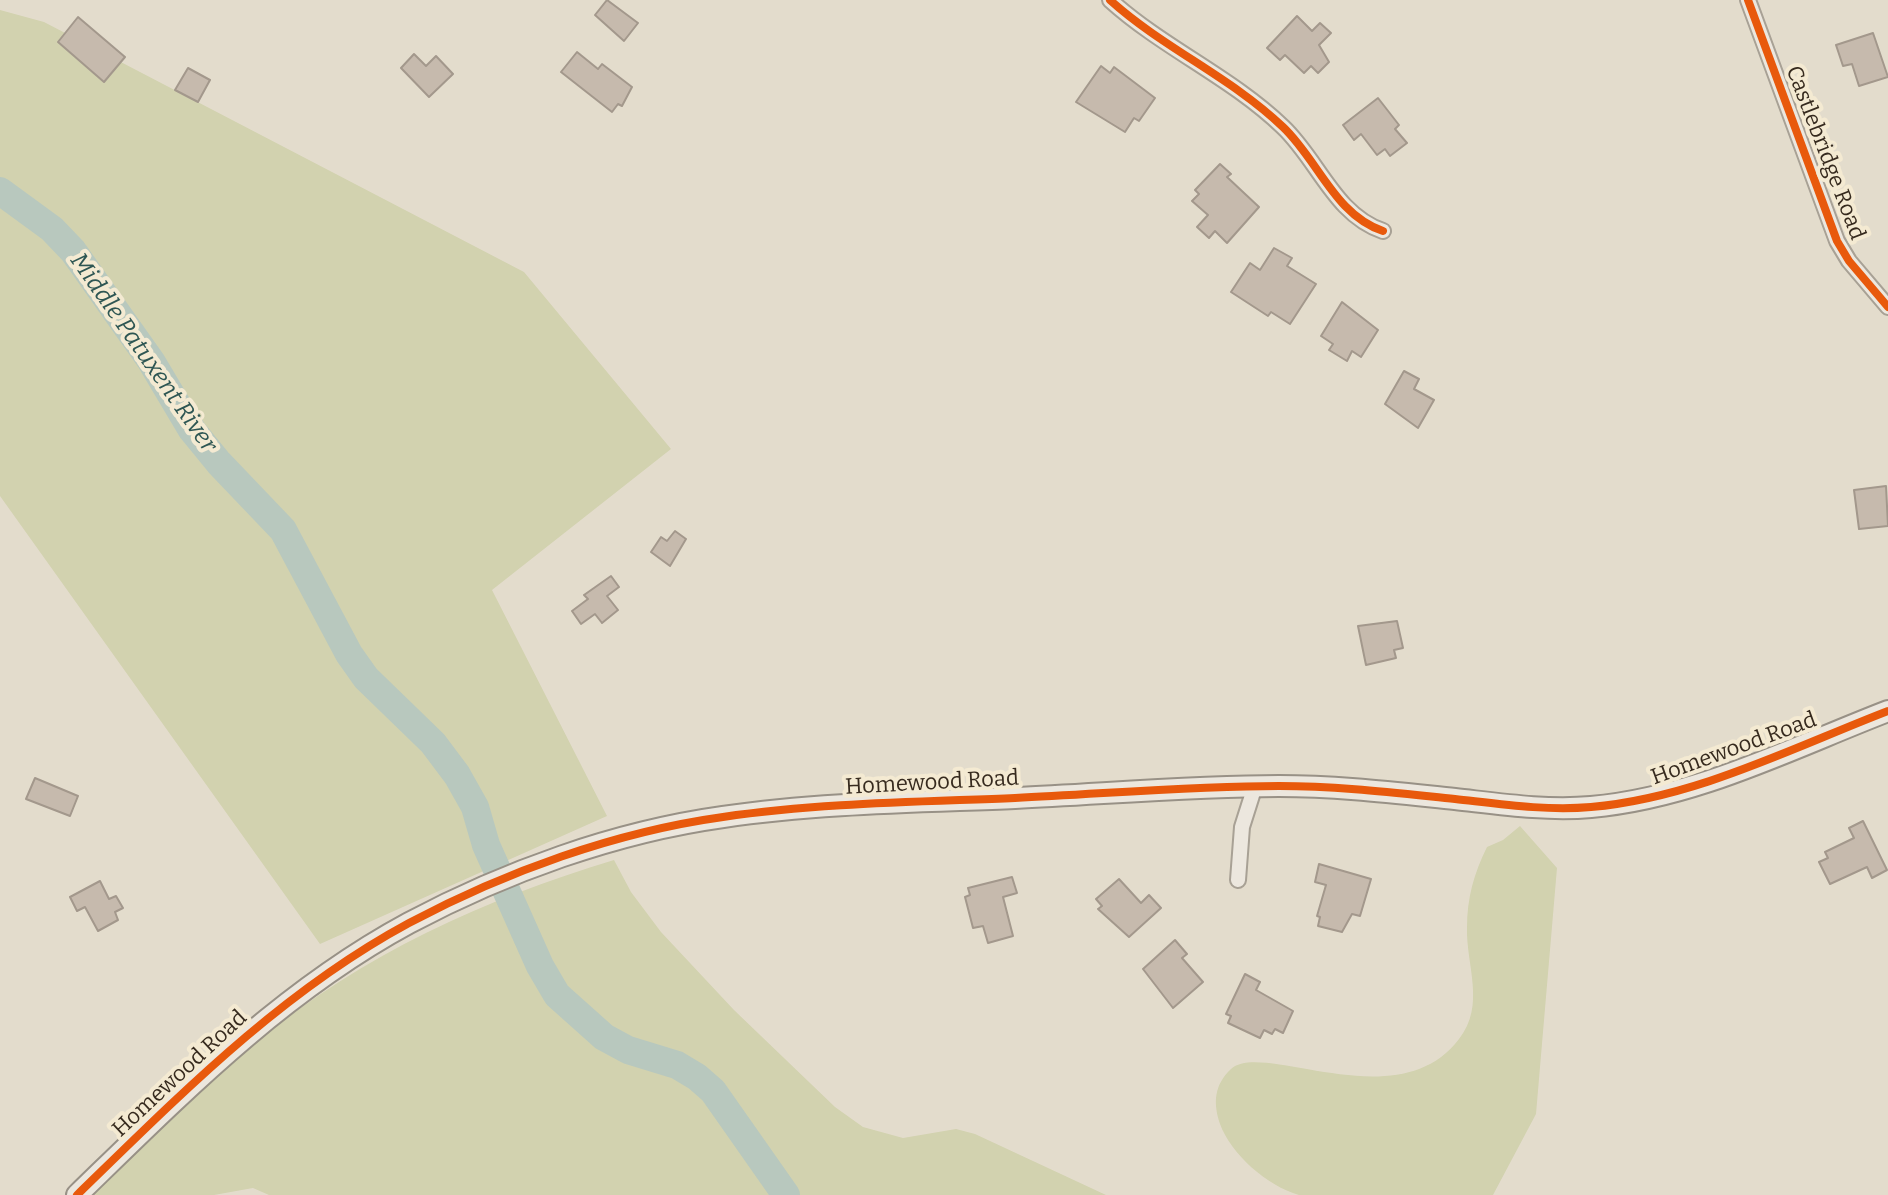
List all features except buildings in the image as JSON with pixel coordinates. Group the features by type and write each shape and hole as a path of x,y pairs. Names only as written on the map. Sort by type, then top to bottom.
{"street":[{"path":"1110,0 1258,105 1311,159 1350,214 1383,231"},
{"name":"Castlebridge Road","path":"1748,0 1837,241 1883,303"},
{"name":"Homewood Road","path":"77,1195 191,1085 304,990 409,924 457,900 529,869 629,837 723,816 835,806 1255,786 1327,786 1508,805 1589,808 1659,796 1708,781 1888,711"},
{"path":"1238,880 1242,827 1255,786"}],"green space":[{"path":"0,10 44,22 524,272 671,449 492,590 607,816 320,944 0,496"},
{"path":"1520,826 1557,868 1536,1114 1493,1195 1299,1195 1263,1176 1241,1157 1220,1124 1216,1095 1225,1075 1247,1063 1272,1063 1334,1074 1368,1076 1402,1074 1433,1062 1459,1039 1472,1013 1473,985 1467,917 1478,866 1487,847 1503,840"},
{"path":"614,860 631,892 661,932 734,1010 835,1107 863,1127 903,1138 956,1129 975,1134 1106,1195 269,1195 253,1188 214,1195 93,1195 236,1059 298,1010 340,982 427,932 472,911"}],"waterway":[{"name":"Middle Patuxent River","path":"0,191 52,229 73,251 151,361 192,430 283,530 349,654 366,678 433,743 457,775 475,807 486,845 540,966 557,995 604,1037 628,1050 677,1065 697,1077 713,1091 786,1195"}],"cycle path":[{"path":"1110,0 1152,33 1263,109 1295,140 1339,200 1366,223 1383,231"},
{"path":"1748,0 1837,241 1849,261 1888,307"},
{"path":"77,1195 234,1047 362,950 483,887 562,856 642,833 723,817 795,809 1246,786 1323,787 1523,806 1591,807 1630,802 1705,782 1888,711"}]}
